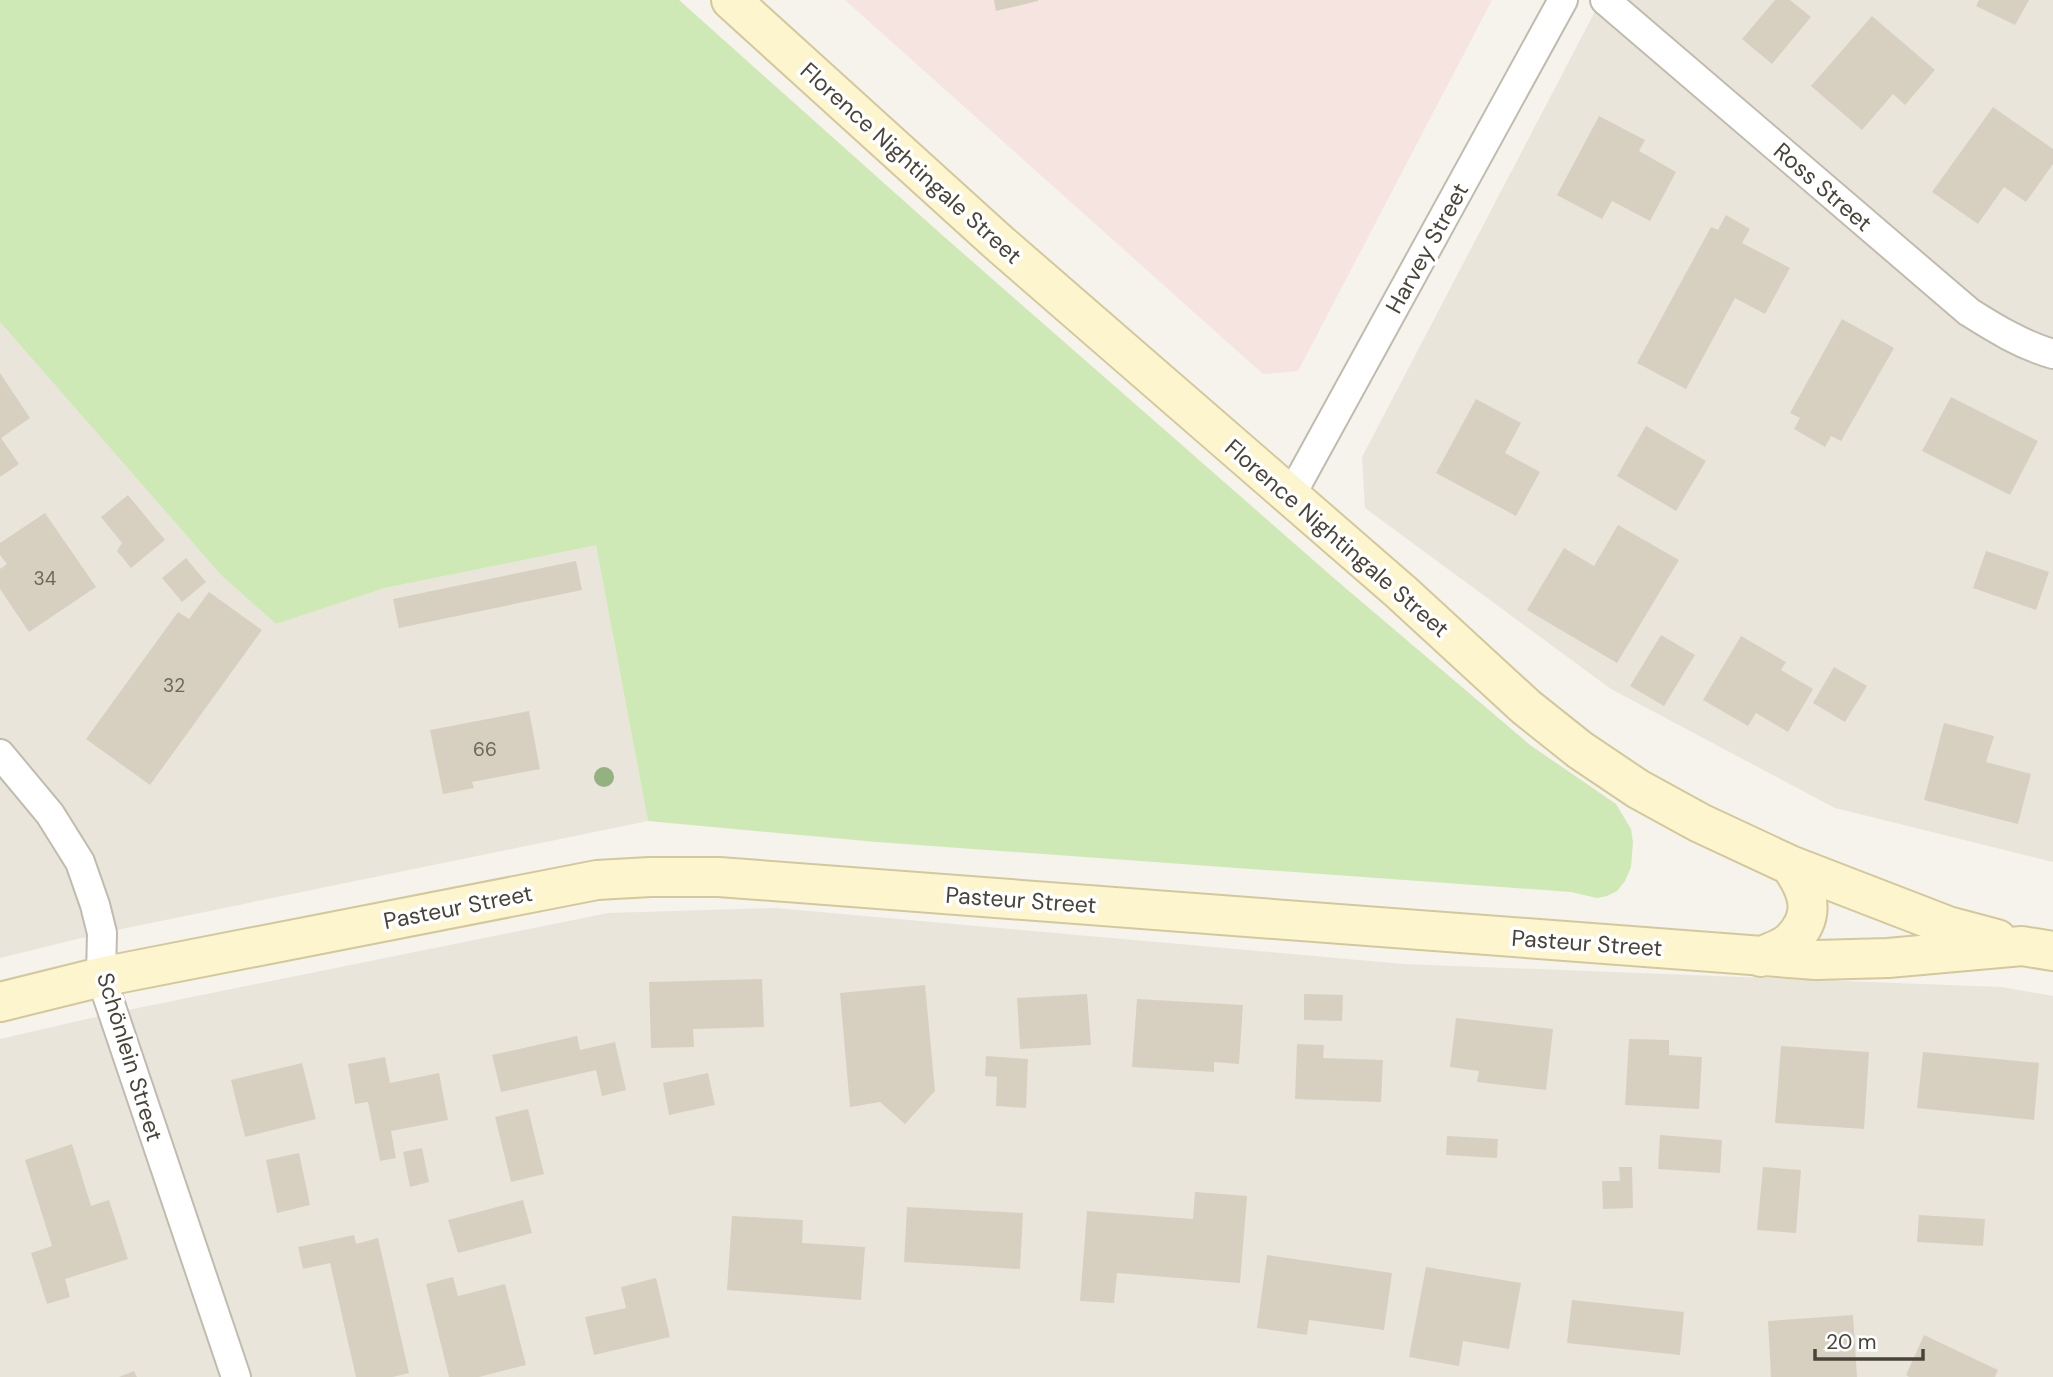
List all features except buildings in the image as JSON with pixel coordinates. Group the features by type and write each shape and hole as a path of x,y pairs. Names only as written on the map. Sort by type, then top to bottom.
{"main road":[{"name":"Florence Nightingale Street","path":"732,0 999,243 1401,592 1526,707 1580,750 1638,789 1700,823 1790,865 1948,926 2038,948"},
{"path":"1761,957 1790,943 1805,923 1808,903 1803,883 1790,865"},
{"name":"Pasteur Street","path":"0,1002 101,977 597,880 650,877 719,877 1816,960 2038,948"}],"street":[{"name":"Harvey Street","path":"1290,497 1563,0"},
{"name":"Ross Street","path":"1605,0 1969,312 2004,333 2053,354"},
{"name":"Schönlein Street","path":"0,754 50,814 80,862 96,905 102,933 101,977 236,1377"}],"shaded area":[{"path":"845,0 1492,0 1298,371 1263,374"},
{"path":"1601,0 2053,0 2053,862 1835,808 1611,689 1365,508 1362,457"},
{"path":"0,322 221,575 276,624 385,588 596,544 648,821 102,933 0,958"},
{"path":"775,908 1404,964 2002,987 2053,996 2053,1377 0,1377 0,1039 113,1013 608,913"}],"green space":[{"path":"0,0 679,0 1336,580 1530,745 1616,804 1631,829 1633,842 1631,867 1625,881 1617,891 1597,898 1571,892 877,842 648,821 596,545 385,588 276,624 221,575 0,322"}]}
